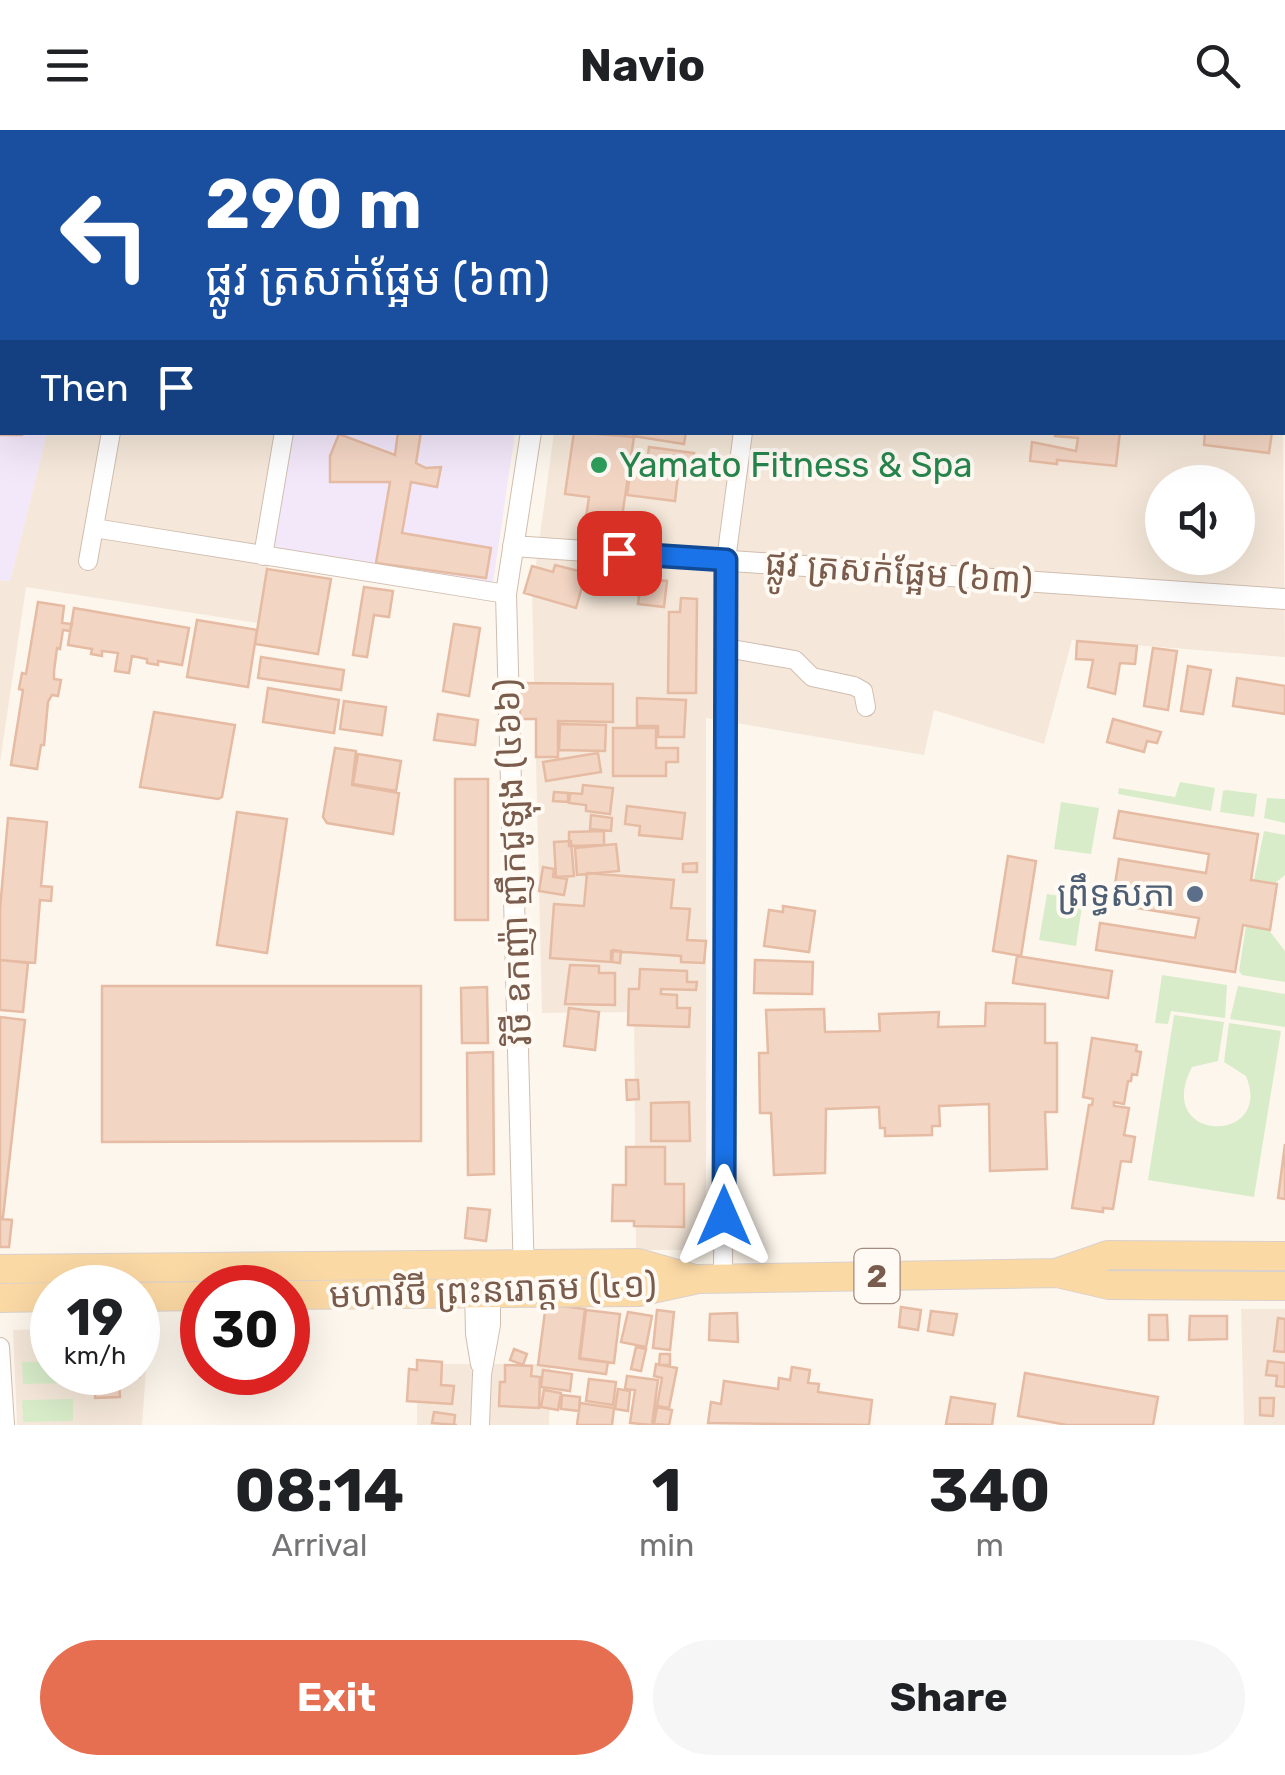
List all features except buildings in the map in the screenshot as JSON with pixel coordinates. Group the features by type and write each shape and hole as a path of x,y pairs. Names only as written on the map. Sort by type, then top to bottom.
{"main road":[{"name":"មហាវិថី ព្រះនរោត្តម (៤១)","path":"1057,1273 1108,1256 1285,1256"},
{"name":"មហាវិថី ព្រះនរោត្តម (៤១)","path":"0,1269 638,1263 711,1279"},
{"name":"មហាវិថី ព្រះនរោត្តម (៤១)","path":"310,1295 638,1292 711,1279 1057,1273 1109,1284 1285,1286"},
{"path":"0,1298 30,1298"}],"street":[{"path":"88,561 110,435"},
{"path":"263,556 283,435"},
{"name":"វិថី ឧកញ៉ា ញឹកជូឡុង (៤៦៦)","path":"524,1293 506,594 530,435"},
{"path":"711,1279 726,560 743,435"},
{"path":"94,528 506,594"},
{"name":"ផ្លូវ ត្រសក់ផ្អែម (៦៣)","path":"512,546 1285,600"},
{"path":"726,648 795,660 812,677 862,691 866,707"},
{"path":"480,1425 482,1264"},
{"path":"0,1347 5,1425"}],"shaded area":[{"path":"0,435 46,435 10,581 0,580"},
{"path":"46,435 292,435 258,623 26,587 0,762 0,580 10,581"},
{"path":"292,435 515,435 493,583 274,548"},
{"path":"554,435 1283,435 1285,657 1072,640 1044,744 934,710 924,755 706,718 706,1250 636,1250 634,1012 542,1013 532,593"},
{"path":"1241,1309 1285,1309 1285,1425 1244,1425"},
{"path":"13,1330 30,1330 30,1395 144,1395 142,1425 17,1425"},
{"path":"417,1364 551,1364 549,1425 417,1425"}],"green space":[{"path":"1180,782 1215,788 1211,811 1118,794 1119,788 1175,797"},
{"path":"1226,790 1257,794 1254,817 1220,812"},
{"path":"1267,798 1285,799 1285,823 1264,818"},
{"path":"1061,802 1099,808 1091,854 1054,849"},
{"path":"1264,831 1285,835 1285,875 1274,884 1254,880"},
{"path":"1047,894 1083,900 1076,946 1039,940"},
{"path":"1246,926 1268,929 1285,951 1285,982 1242,975 1239,971"},
{"path":"1162,975 1227,985 1225,1018 1171,1011 1168,1024 1155,1023"},
{"path":"1238,986 1285,994 1285,1027 1230,1019"},
{"path":"1174,1015 1224,1022 1218,1061 1192,1067 1184,1092 1188,1111 1199,1122 1215,1126 1231,1124 1244,1115 1250,1099 1246,1076 1224,1062 1229,1023 1281,1031 1254,1197 1148,1180"},
{"path":"22,1362 30,1362 30,1384 23,1384"},
{"path":"73,1399 73,1421 23,1422 22,1400"}],"place":[{"name":"Yamato Fitness & Spa","path":"599,465"},
{"name":"ព្រឹទ្ធសភា","path":"1195,894"}],"route":[{"path":"619,553 726,560 724,1216"}]}
